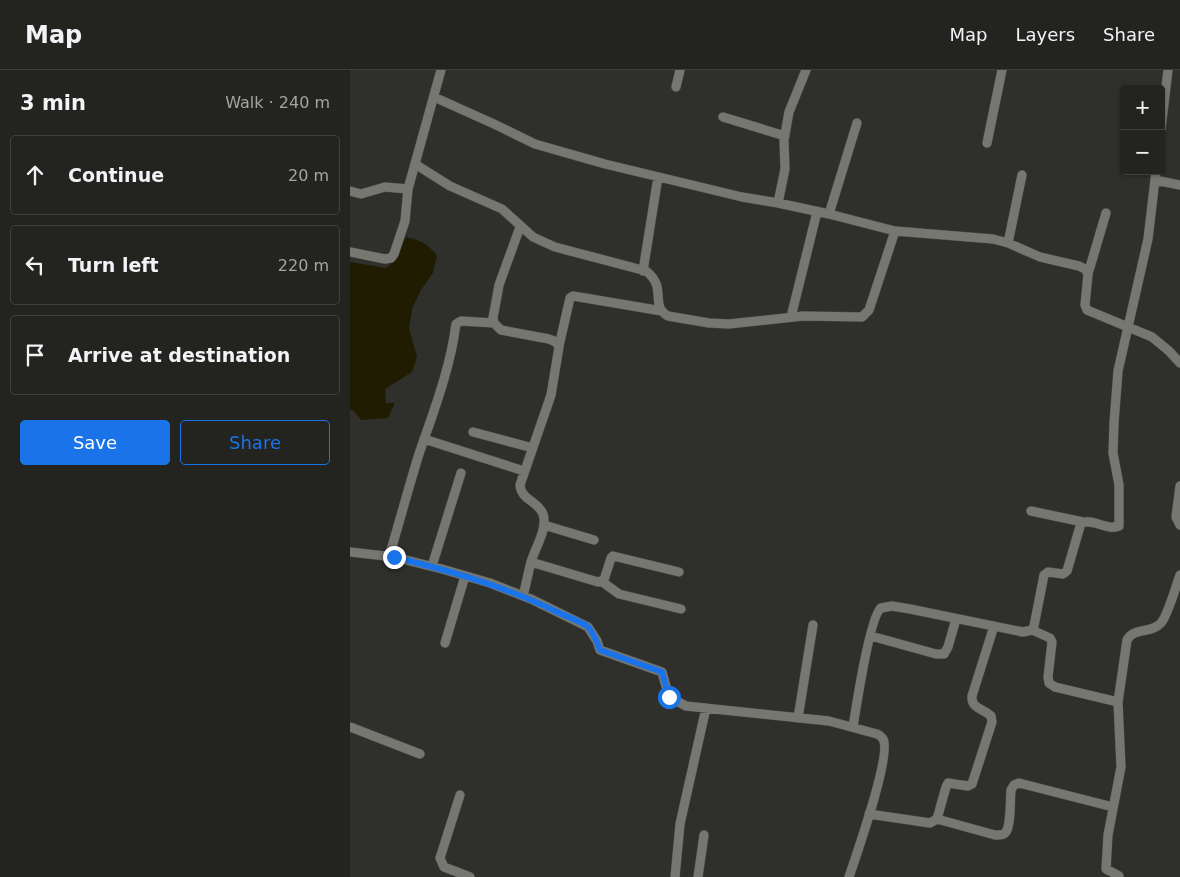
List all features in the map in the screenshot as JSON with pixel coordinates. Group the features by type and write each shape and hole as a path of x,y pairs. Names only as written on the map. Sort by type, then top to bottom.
{"street":[{"path":"350,252 385,259 390,258 394,254 405,221 408,189 441,70"},
{"path":"676,88 680,70"},
{"path":"778,202 785,169 785,136 789,112 806,70"},
{"path":"987,143 1002,70"},
{"path":"1165,95 1168,70"},
{"path":"434,97 535,144 658,177 742,197 778,202 895,232 984,238 1008,243 1040,257 1079,266 1085,269 1088,274"},
{"path":"723,117 785,136"},
{"path":"829,214 857,124"},
{"path":"415,164 450,186 502,209 533,238 555,247 643,270 657,282 658,303 662,311 668,316 709,323 729,324 790,317 857,317 866,314 895,232"},
{"path":"1008,243 1022,175"},
{"path":"1031,511 1114,528 1119,523 1119,486 1113,454 1120,361 1148,239 1156,176 1180,185"},
{"path":"643,270 658,177"},
{"path":"350,191 361,194 385,187 408,189"},
{"path":"790,317 817,212"},
{"path":"1106,213 1088,274 1087,310 1152,337 1169,350 1180,363"},
{"path":"520,227 499,285 493,318 494,323 501,330 550,339 556,342 558,346"},
{"path":"523,596 531,562 544,524 543,513 540,508 523,495 520,491 520,485 551,395 558,346 570,298 573,296 662,311"},
{"path":"389,556 424,439 446,374 456,324 462,321 494,323"},
{"path":"473,432 533,448"},
{"path":"424,439 524,471"},
{"path":"432,566 461,473"},
{"path":"1180,486 1176,517 1180,525"},
{"path":"1032,630 1044,575 1048,572 1063,574 1067,571 1080,526 1083,522"},
{"path":"544,524 594,540"},
{"path":"350,552 389,556 432,566 523,596 588,627 597,641 600,650 662,672 669,697 686,706 829,721 877,734 883,738 884,746 880,778 849,877"},
{"path":"601,581 606,576 613,556 679,572"},
{"path":"531,562 601,581 618,594 681,609"},
{"path":"1120,877 1106,869 1108,835 1120,767 1118,702 1127,640 1135,632 1153,628 1160,624 1165,617 1180,575"},
{"path":"445,643 465,576"},
{"path":"853,727 878,610 886,606 910,609 1023,632 1032,630 1050,638 1052,642 1048,677 1050,683 1055,687 1118,702"},
{"path":"871,636 936,654 944,654 948,647 956,619"},
{"path":"798,718 813,625"},
{"path":"869,814 930,823 937,819 948,784 968,786 972,784 992,722 991,716 987,712 974,706 971,702 994,626"},
{"path":"675,877 680,824 706,708"},
{"path":"350,727 420,754"},
{"path":"937,819 994,835 1002,835 1006,832 1009,825 1011,790 1014,785 1019,783 1113,807"},
{"path":"460,795 440,858 444,867 451,874 470,877"},
{"path":"698,877 704,835"}],"shaded area":[{"path":"406,237 424,243 437,256 433,273 421,290 412,309 409,328 417,357 412,372 385,389 386,403 395,403 388,418 361,420 353,410 350,410 350,262 386,268 394,261"}],"route":[{"path":"394,557 442,568 490,583 531,599 588,627 597,641 600,650 662,672 669,697"}]}
